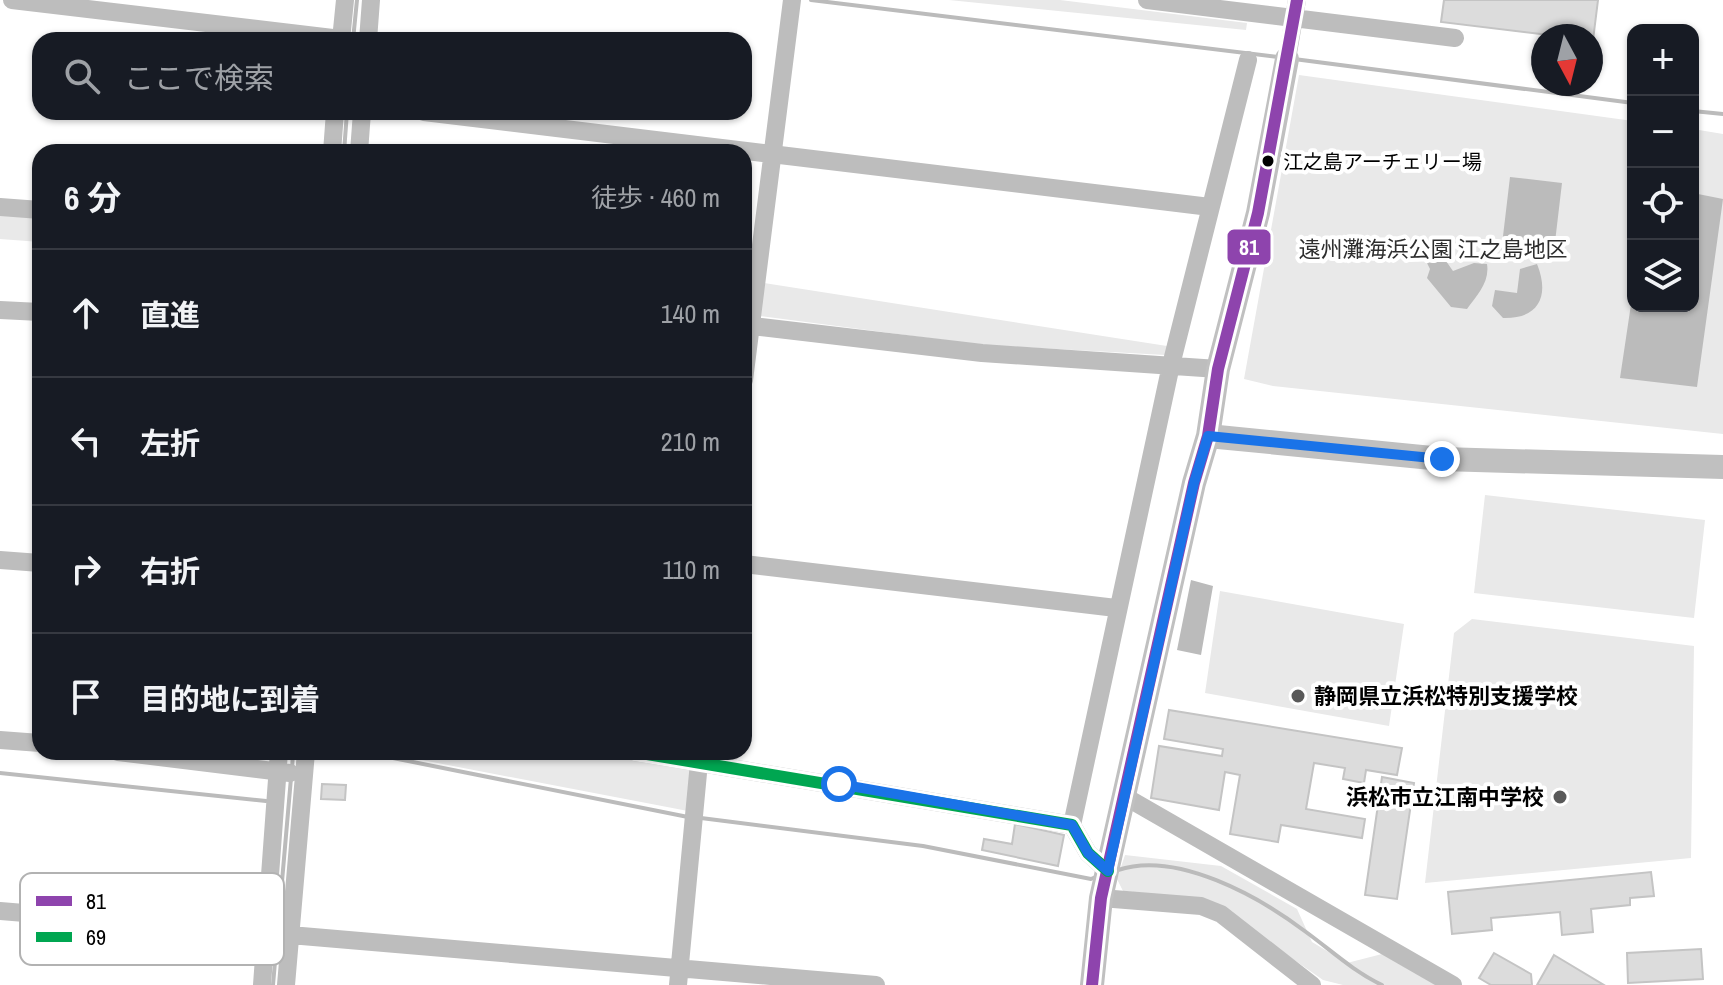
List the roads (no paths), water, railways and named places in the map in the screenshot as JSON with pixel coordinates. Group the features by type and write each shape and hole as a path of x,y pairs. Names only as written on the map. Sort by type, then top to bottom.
{"street":[{"path":"12,0 275,32"},
{"path":"342,32 345,0"},
{"path":"369,32 371,0"},
{"path":"752,291 792,0"},
{"path":"1147,0 1295,15 1455,38"},
{"path":"1092,985 1101,898 1194,483 1208,436 1218,369 1258,213 1295,15"},
{"path":"1108,871 1088,853 1072,825 1116,608 1171,365 1248,60"},
{"path":"333,144 334,120"},
{"path":"360,144 361,120"},
{"path":"492,120 696,144"},
{"path":"752,151 1210,207"},
{"path":"0,207 32,209"},
{"path":"0,310 32,312"},
{"path":"752,326 982,353 1218,369"},
{"path":"1208,436 1442,459 1723,467"},
{"path":"0,560 32,562"},
{"path":"752,565 1116,608"},
{"path":"0,740 32,742"},
{"path":"184,760 292,773"},
{"path":"284,760 292,773 290,935 286,985"},
{"path":"276,873 292,773 301,760"},
{"path":"678,977 699,760"},
{"path":"721,760 1072,825"},
{"path":"1124,796 1453,985"},
{"path":"1101,898 1201,906 1221,914 1313,984"},
{"path":"0,911 20,913"},
{"path":"290,935 678,977 876,985"},
{"path":"262,985 264,965"}],"waterway":[{"path":"354,32 357,0"},
{"path":"811,0 1278,57"},
{"path":"1294,59 1627,102"},
{"path":"1699,112 1723,114"},
{"path":"345,144 346,120"},
{"path":"292,770 293,760"},
{"path":"403,760 688,817"},
{"path":"0,773 266,801"},
{"path":"283,873 291,778"},
{"path":"701,818 923,846 1091,879 1098,876"},
{"path":"1118,870 1141,865 1166,866 1217,880 1287,918 1352,967 1382,985"},
{"path":"273,985 275,965"}],"place":[{"name":"江之島アーチェリー場","path":"1268,161"},
{"name":"静岡県立浜松特別支援学校","path":"1298,696"},
{"name":"浜松市立江南中学校","path":"1560,797"}],"park label":[{"name":"遠州灘海浜公園 江之島地区","path":"1433,249"}]}
